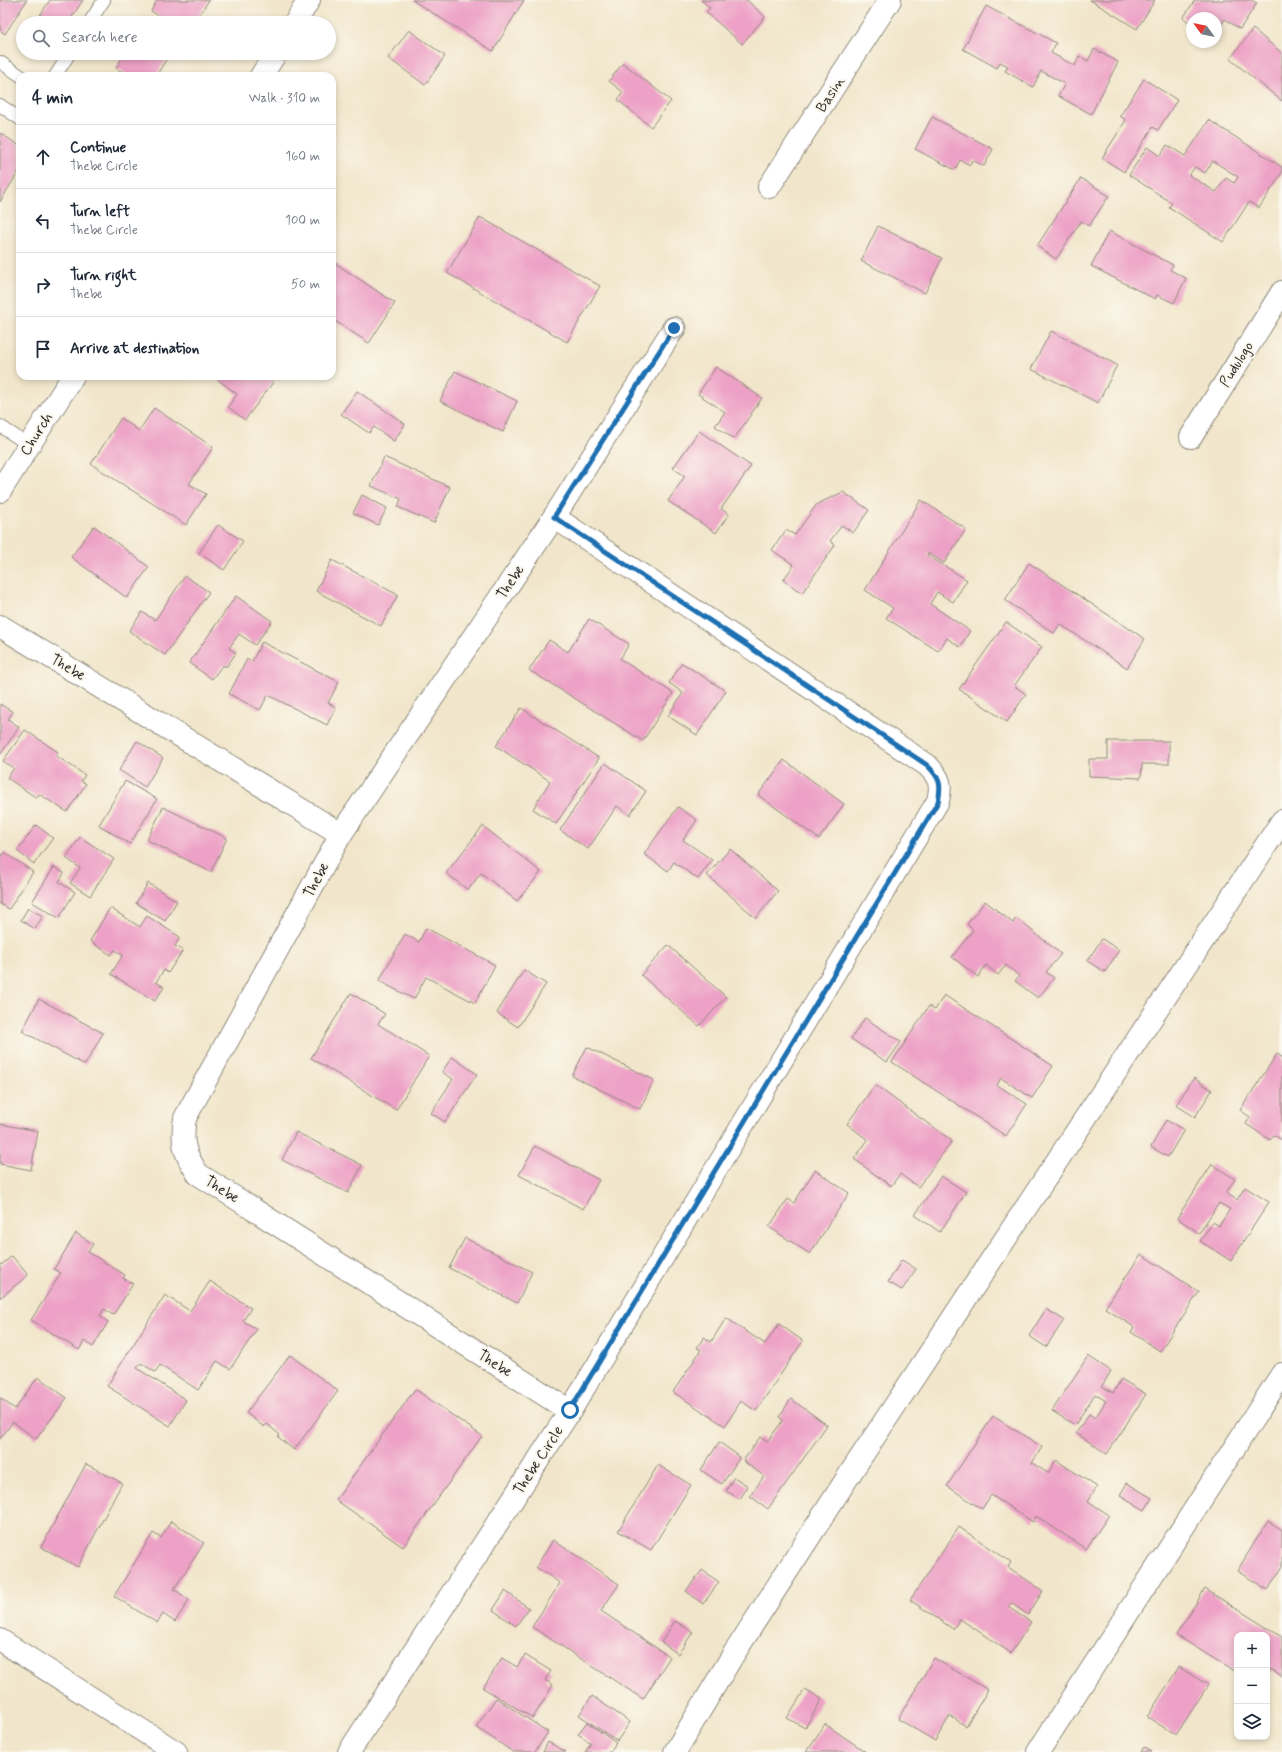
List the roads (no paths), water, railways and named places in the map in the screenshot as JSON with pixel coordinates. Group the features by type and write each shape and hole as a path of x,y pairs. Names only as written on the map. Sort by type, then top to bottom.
{"street":[{"path":"299,16 309,0"},
{"name":"Basin","path":"769,187 890,0"},
{"path":"264,72 271,60"},
{"name":"Pudulogo","path":"1191,437 1282,292"},
{"name":"Thebe","path":"570,1410 198,1174 187,1157 182,1138 185,1118 341,834 554,517 674,328"},
{"name":"Church","path":"0,491 70,380"},
{"name":"Thebe Circle","path":"349,1752 570,1410 938,802 941,788 936,774 927,765 554,517"},
{"name":"Thebe","path":"0,626 341,834"},
{"path":"675,1752 733,1655 853,1470 1282,821"},
{"path":"1038,1752 1282,1374"},
{"path":"0,1640 176,1752"}],"lane":[{"path":"94,16 104,0"},
{"path":"58,72 65,60"},
{"path":"0,62 16,73"},
{"path":"0,105 16,116"},
{"path":"0,426 29,445"}]}
